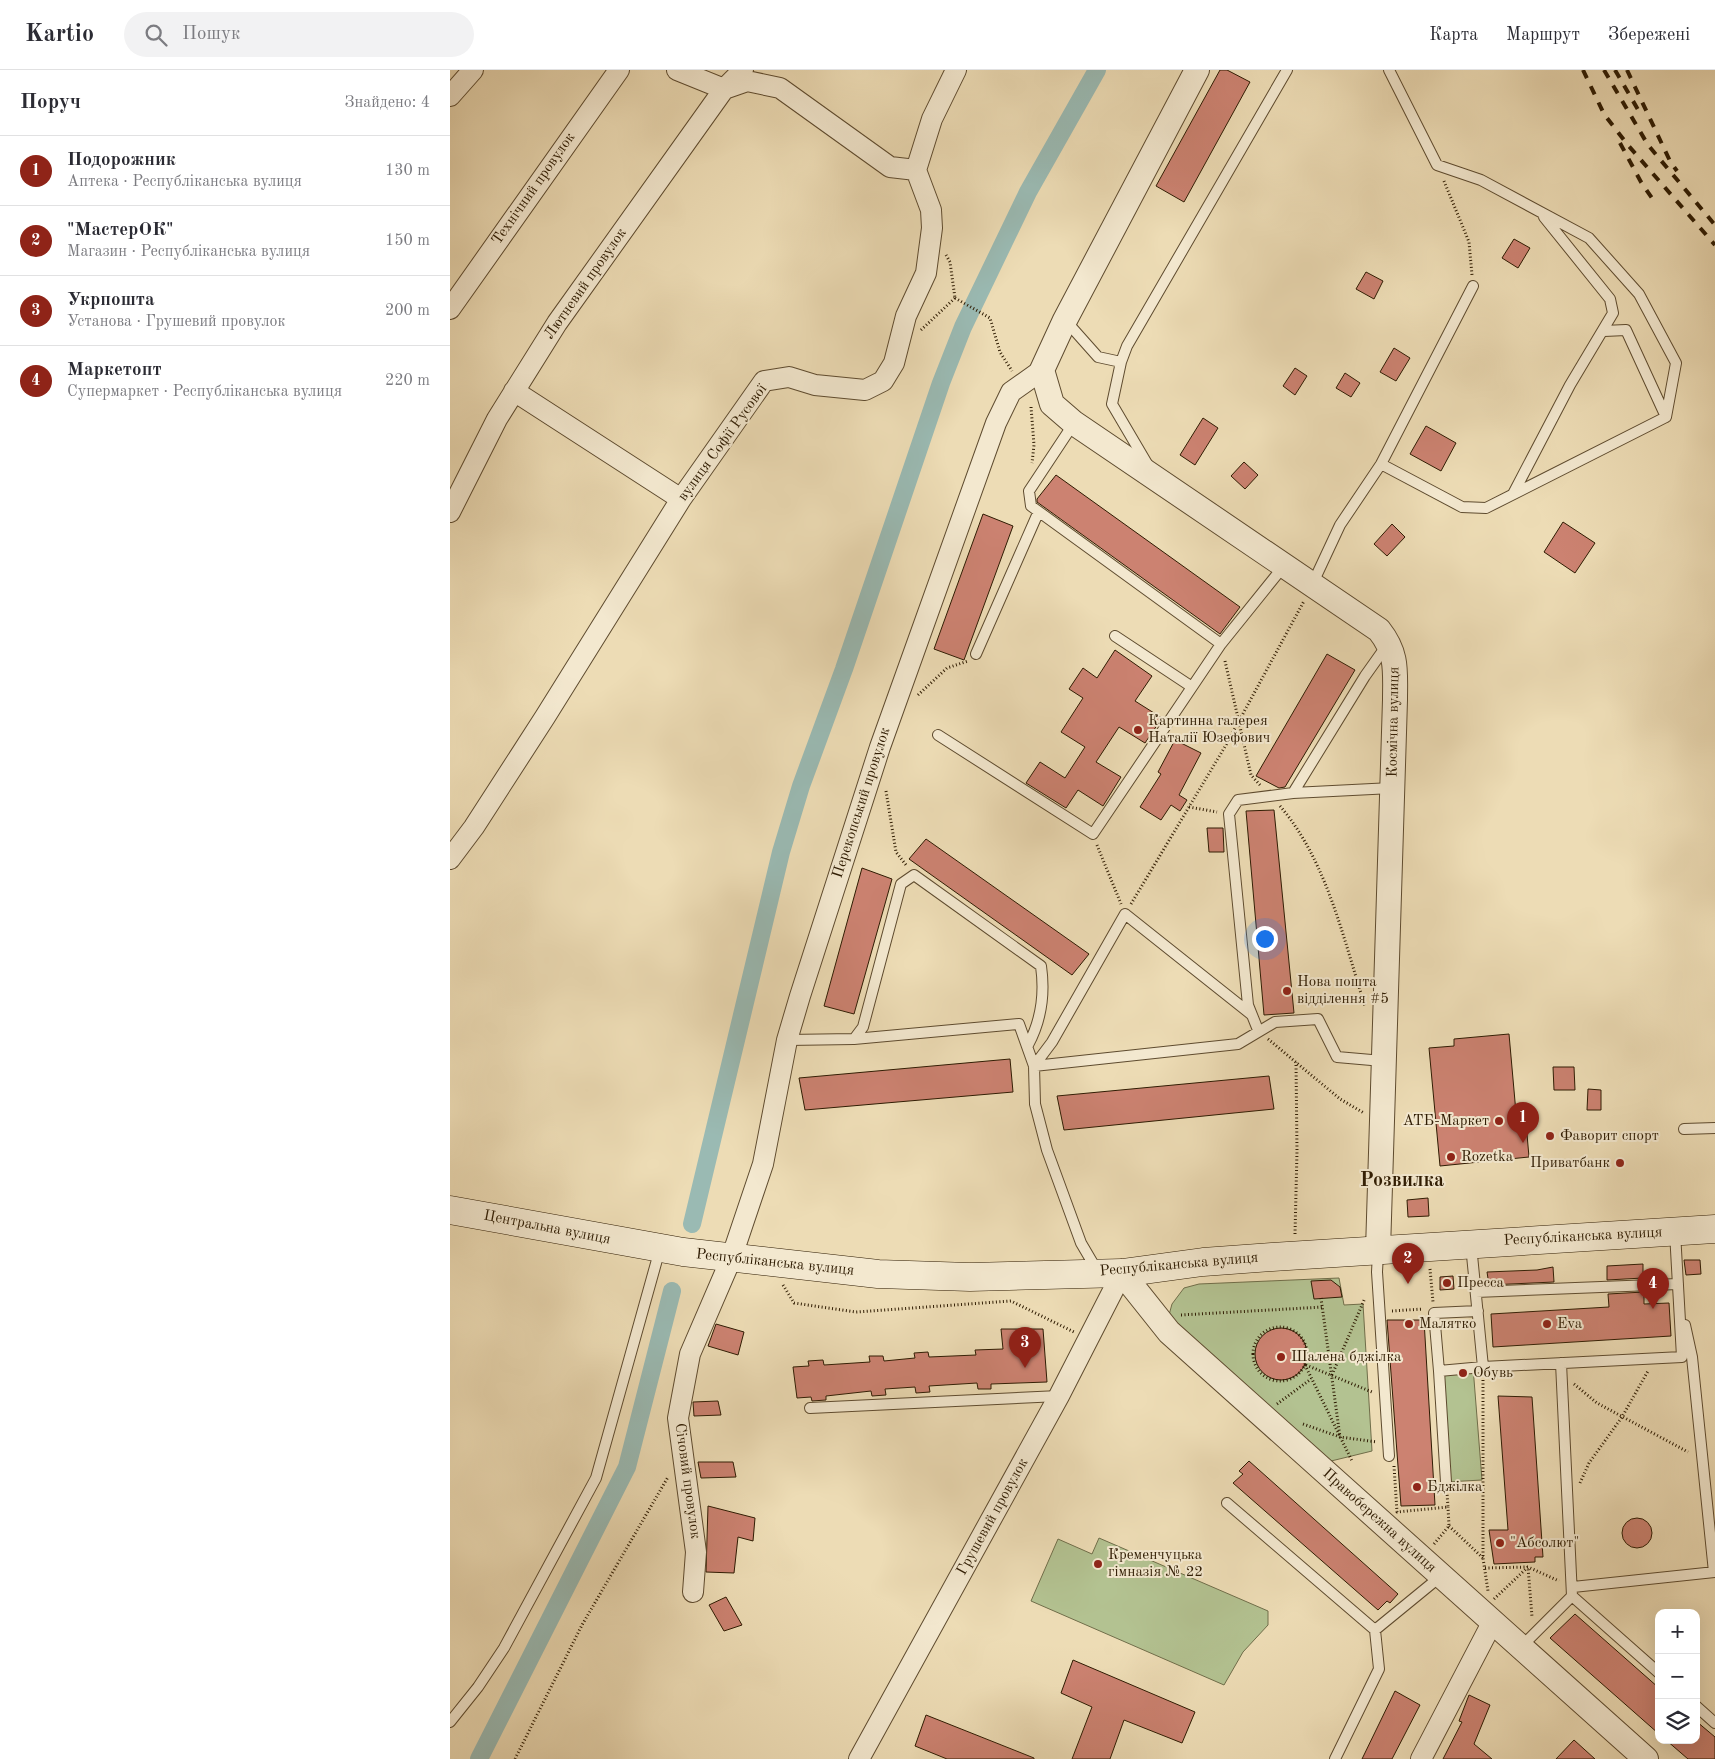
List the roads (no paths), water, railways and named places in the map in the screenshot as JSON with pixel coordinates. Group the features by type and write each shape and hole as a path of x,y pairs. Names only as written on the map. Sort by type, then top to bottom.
{"main road":[{"name":"Центральна вулиця","path":"450,1210 652,1247"},
{"name":"Республіканська вулиця","path":"652,1247 731,1260 878,1274 970,1277 1110,1273 1176,1266 1377,1261 1471,1244 1715,1229"}],"street":[{"path":"450,96 473,70"},
{"name":"Технічний провулок","path":"450,310 619,70"},
{"path":"677,70 724,89 747,81 780,88 890,167 916,170 932,118 956,70"},
{"name":"Лютневий провулок","path":"451,509 497,419 557,323 724,89 743,70"},
{"path":"1197,70 1065,320 1042,370 1052,404 1074,423 1283,567 1379,630 1389,642"},
{"name":"вулиця Софії Русової","path":"450,859 474,827 545,717 681,499 764,381 789,377 815,385 865,390 883,381 894,363 898,341 906,316 926,273 932,228 930,210 916,170"},
{"name":"Перекопський провулок","path":"731,1260 763,1164 787,1040 895,705 996,423 1011,392 1042,370"},
{"path":"514,391 681,499"},
{"name":"Космічна вулиця","path":"1377,1261 1395,659 1389,642"},
{"name":"Січовий провулок","path":"693,1592 696,1552 689,1488 678,1418 690,1354 731,1260"},
{"path":"1151,1312 1150,1292 1158,1276 1176,1266"},
{"name":"Правобережна вулиця","path":"1110,1273 1176,1338 1441,1576 1493,1621 1528,1640 1646,1759"},
{"name":"Грушевий провулок","path":"860,1759 1060,1396 1110,1273"},
{"path":"1420,1759 1493,1621"}],"lane":[{"path":"1155,478 1126,424 1112,404 1121,362 1132,337 1286,70"},
{"path":"1389,70 1437,165 1481,180 1589,238 1640,294 1676,364 1666,417"},
{"path":"1542,214 1610,299 1613,313 1626,330 1666,417"},
{"path":"1312,586 1340,525 1380,464 1474,286"},
{"path":"1513,494 1570,385 1604,331 1613,313"},
{"path":"1065,320 1098,357 1121,362"},
{"path":"1604,331 1626,330"},
{"path":"1380,464 1462,507 1486,508 1666,417"},
{"path":"1074,423 1029,491 1031,506 1221,644"},
{"path":"976,654 1038,512"},
{"path":"938,735 1093,834 1221,644 1283,567"},
{"path":"1115,636 1192,687"},
{"path":"1293,793 1365,676 1389,642"},
{"path":"1258,1030 1248,1005 1229,814 1238,800 1293,793 1392,788"},
{"path":"854,1039 863,1027 901,884 914,875 1041,966 1043,981 1038,1028 1028,1045"},
{"path":"1034,1066 1052,1042 1125,914 1252,1015"},
{"path":"1034,1066 1238,1044 1258,1030 1275,1022 1318,1019 1338,1057 1383,1061"},
{"path":"787,1040 854,1039 1019,1024 1034,1066 1035,1104 1047,1150 1081,1243 1110,1273"},
{"path":"1684,1129 1715,1128"},
{"path":"1439,1371 1682,1357 1675,1232"},
{"path":"1471,1244 1483,1367"},
{"path":"450,1722 478,1687 504,1648 596,1478 647,1288 652,1247"},
{"path":"1377,1261 1389,1456"},
{"path":"1476,1292 1678,1287"},
{"path":"1528,1640 1573,1592 1715,1572 1692,1356 1678,1287"},
{"path":"1446,1482 1434,1311 1478,1311"},
{"path":"1561,1363 1573,1592 1655,1669"},
{"path":"810,1408 1060,1396"},
{"path":"1228,1503 1375,1630 1379,1669 1335,1759"},
{"path":"1375,1630 1441,1576"},
{"path":"1700,1710 1715,1723"}],"waterway":[{"path":"692,1224 781,852 801,786 844,669 941,383 963,327 1028,192 1097,70"},
{"path":"479,1759 627,1467 672,1291"}],"railway":[{"path":"1583,70 1604,114 1627,144 1715,245"},
{"path":"1604,70 1648,145 1715,225"},
{"path":"1615,70 1640,113"},
{"path":"1627,70 1670,161 1677,171"},
{"path":"1620,143 1641,182 1656,204"}],"place":[{"name":"Картинна галерея Наталії Юзефович","path":"1138,730"},
{"name":"Нова пошта відділення #5","path":"1287,991"},
{"name":"АТБ-Маркет","path":"1499,1121"},
{"name":"Фаворит спорт","path":"1550,1136"},
{"name":"Подорожник","path":"1523,1143"},
{"name":"Rozetka","path":"1451,1157"},
{"name":"Приватбанк","path":"1620,1163"},
{"name":"Пресса","path":"1447,1283"},
{"name":"\"МастерОК\"","path":"1408,1284"},
{"name":"Маркетопт","path":"1653,1309"},
{"name":"Малятко","path":"1409,1324"},
{"name":"Eva","path":"1547,1324"},
{"name":"Шалена бджілка","path":"1281,1357"},
{"name":"Укрпошта","path":"1025,1368"},
{"name":"Обувь","path":"1463,1373"},
{"name":"Бджілка","path":"1417,1487"},
{"name":"\"Абсолют\"","path":"1500,1543"},
{"name":"Кременчуцька гімназія № 22","path":"1098,1564"}],"district":[{"name":"Розвилка","path":"1402,1181"}]}
